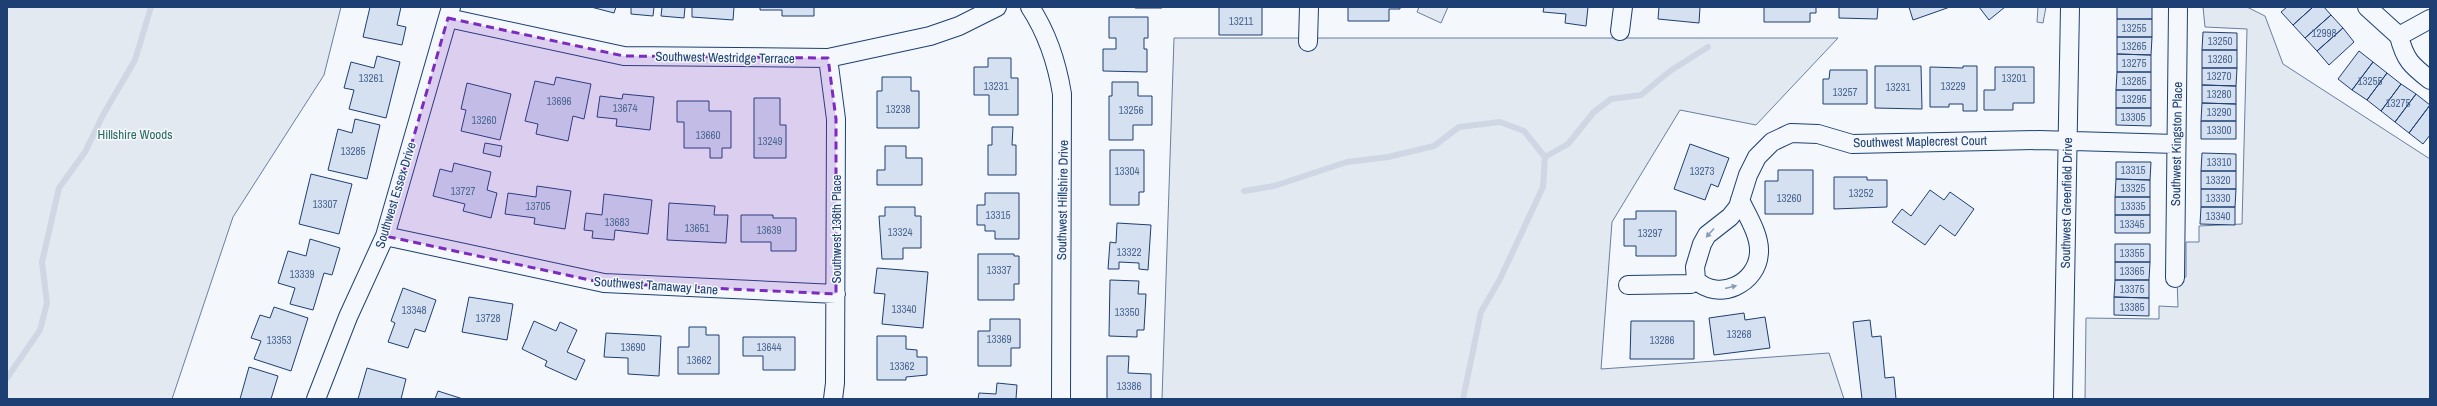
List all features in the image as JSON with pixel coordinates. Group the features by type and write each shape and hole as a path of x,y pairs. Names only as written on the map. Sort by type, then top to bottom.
{"street":[{"name":"Southwest Westridge Terrace","path":"449,13 624,56 828,58 930,36 959,26 997,7"},
{"name":"Southwest Hillshire Drive","path":"1030,7 1038,19 1051,48 1062,94 1061,399"},
{"path":"1308,42 1309,7"},
{"path":"1620,31 1623,7"},
{"name":"Southwest Greenfield Drive","path":"2063,399 2070,7"},
{"path":"2366,7 2399,36 2403,52 2410,64 2430,80"},
{"name":"Southwest Kingston Place","path":"2175,278 2178,9"},
{"name":"Southwest Essex Drive","path":"316,399 348,317 385,236 449,13"},
{"path":"2399,36 2430,20"},
{"name":"Southwest 136th Place","path":"828,58 836,119 836,294 833,399"},
{"name":"Southwest Maplecrest Court","path":"1696,280 1695,267 1708,235 1730,217 1739,203 1748,175 1757,157 1772,142 1791,133 1818,134 1852,144 2039,140 2176,144"},
{"path":"1628,285 1691,284 1696,280 1703,288 1714,290 1739,285 1753,272 1759,252 1758,242 1739,203"},
{"name":"Southwest Tamaway Lane","path":"385,236 604,283 836,294"}],"highlighted area":[{"path":"448,18 624,56 828,58 836,119 836,294 604,283 385,236"}],"green space":[{"name":"Hillshire Woods","path":"7,7 341,7 324,75 233,217 172,399 7,399"},
{"path":"1419,7 1448,7 1441,23 1417,12"},
{"path":"2038,7 2046,7 2043,23 2037,22"},
{"path":"2203,7 2247,7 2265,16 2283,64 2430,159 2430,399 2085,399 2086,318 2159,319 2159,306 2178,307 2177,278 2186,277 2186,242 2199,242 2199,226 2242,224 2247,29 2205,27"},
{"path":"1174,38 1838,38 1756,125 1680,110 1612,222 1601,369 1829,353 1844,399 1162,399"}],"building":[{"path":"370,7 401,7 397,25 406,27 402,45 363,37"},
{"path":"591,7 616,7 614,13"},
{"path":"631,7 654,7 653,16 631,14"},
{"path":"662,7 685,7 684,18 661,16"},
{"path":"692,7 734,7 733,20 692,17"},
{"path":"760,7 814,7 814,16 782,16 782,10 760,10"},
{"path":"1162,7 1162,8 1135,8"},
{"path":"1219,7 1262,7 1262,35 1219,35"},
{"path":"1348,7 1400,7 1400,9 1389,9 1389,21 1348,21"},
{"path":"1544,7 1588,7 1586,26 1565,23 1566,14 1543,12"},
{"path":"1659,7 1700,7 1699,23 1658,19"},
{"path":"1764,7 1816,7 1816,13 1810,13 1810,22 1764,22"},
{"path":"1839,7 1878,7 1877,19 1839,18"},
{"path":"1909,7 1950,7 1913,20"},
{"path":"1979,7 2005,7 1989,20"},
{"path":"2117,7 2152,7 2152,19 2117,19"},
{"path":"2287,7 2313,7 2293,25 2281,12"},
{"path":"2313,7 2324,7 2331,15 2305,38 2293,25"},
{"path":"2331,15 2343,28 2317,51 2305,38"},
{"path":"1109,17 1148,17 1148,38 1144,38 1144,49 1147,49 1147,72 1103,71 1103,49 1116,49 1116,38 1109,38"},
{"path":"2117,19 2152,19 2152,37 2117,37"},
{"path":"2343,28 2354,42 2329,65 2317,51"},
{"path":"2203,32 2237,33 2237,50 2202,50"},
{"path":"2117,37 2152,37 2151,55 2117,54"},
{"path":"2202,50 2237,50 2237,68 2202,68"},
{"path":"2359,51 2373,62 2352,90 2338,79"},
{"path":"2117,54 2151,55 2151,72 2117,72"},
{"path":"377,56 400,62 386,118 349,109 354,90 344,88 351,62 374,68"},
{"path":"988,58 1011,58 1011,78 1018,78 1018,115 989,115 989,95 974,95 974,67 988,67"},
{"path":"2373,62 2387,73 2367,100 2352,90"},
{"path":"1875,66 1921,66 1922,109 1875,108"},
{"path":"1963,66 1977,66 1977,111 1963,111 1963,104 1949,104 1949,107 1930,107 1930,67 1963,68"},
{"path":"1995,67 2034,67 2034,103 2013,103 2013,110 1984,110 1984,90 1995,90"},
{"path":"2202,68 2237,68 2236,86 2202,85"},
{"path":"1830,70 1867,70 1867,104 1823,104 1823,79 1829,79"},
{"path":"2117,72 2151,72 2151,90 2116,90"},
{"path":"2387,73 2401,84 2381,111 2367,100"},
{"path":"556,77 591,84 584,119 573,116 568,141 536,134 538,124 525,121 535,81 554,85"},
{"path":"882,77 911,77 911,91 919,91 919,128 877,128 877,91 882,91"},
{"path":"1112,82 1138,82 1138,96 1152,96 1152,125 1133,125 1133,140 1109,140 1109,96 1112,96"},
{"path":"467,83 511,94 500,140 461,131 466,110 461,109"},
{"path":"2401,84 2416,94 2395,122 2381,111"},
{"path":"2202,85 2236,86 2236,104 2202,103"},
{"path":"2116,90 2151,90 2151,108 2116,108"},
{"path":"623,94 654,97 650,130 616,126 617,119 597,117 600,96 622,99"},
{"path":"2416,94 2430,105 2409,133 2395,122"},
{"path":"754,98 780,98 780,125 786,125 786,158 754,158"},
{"path":"677,101 709,101 709,111 731,111 731,148 722,148 722,158 710,158 710,148 684,148 684,122 677,122"},
{"path":"2202,103 2236,104 2236,121 2201,121"},
{"path":"2430,105 2430,135 2423,144 2409,133"},
{"path":"2116,108 2151,108 2151,126 2116,125"},
{"path":"355,119 380,125 367,179 328,170 338,129 352,133"},
{"path":"2201,121 2236,121 2236,139 2201,139"},
{"path":"992,127 1013,127 1012,145 1016,145 1016,175 988,175 988,145 992,145"},
{"path":"485,143 502,146 500,157 483,153"},
{"path":"1690,144 1729,158 1718,187 1711,184 1705,200 1674,189"},
{"path":"885,146 906,146 906,158 922,158 922,185 877,185 877,170 885,170"},
{"path":"1110,150 1144,150 1144,192 1139,192 1139,205 1110,205"},
{"path":"2202,153 2236,154 2236,171 2201,171"},
{"path":"2116,162 2151,162 2150,180 2116,179"},
{"path":"454,163 491,172 487,190 497,193 491,218 463,211 465,204 433,196 440,169 452,172"},
{"path":"1778,170 1813,170 1813,214 1765,214 1765,181 1778,181"},
{"path":"2201,171 2236,171 2236,189 2201,189"},
{"path":"311,174 352,184 339,234 299,224"},
{"path":"1834,177 1867,177 1867,180 1887,180 1887,207 1834,209"},
{"path":"2116,179 2150,180 2150,197 2115,197"},
{"path":"537,186 571,191 565,229 534,224 535,218 505,214 508,193 536,197"},
{"path":"2201,189 2236,189 2235,207 2201,207"},
{"path":"1930,190 1944,200 1950,192 1974,209 1955,236 1940,225 1925,245 1892,222 1902,209 1911,216"},
{"path":"985,193 1019,193 1019,239 995,239 995,231 985,231 985,225 977,225 977,205 985,205"},
{"path":"604,194 652,200 648,234 615,230 614,240 592,238 593,231 584,230 586,213 602,215"},
{"path":"2115,197 2150,197 2150,215 2115,215"},
{"path":"669,203 715,206 714,215 728,215 726,243 667,240"},
{"path":"885,207 915,207 915,216 921,216 921,248 903,248 903,259 882,259 879,216 885,216"},
{"path":"2201,207 2235,207 2235,225 2200,224"},
{"path":"1636,211 1676,211 1676,256 1636,256 1636,246 1624,246 1624,219 1636,219"},
{"path":"741,215 773,215 773,218 796,218 796,251 771,251 771,242 741,242"},
{"path":"2115,215 2150,215 2150,233 2115,233"},
{"path":"1117,223 1151,225 1148,270 1139,269 1139,263 1119,262 1119,269 1108,269 1110,242 1116,243"},
{"path":"310,239 340,248 332,275 324,273 313,310 290,304 295,288 278,283 288,251 306,256"},
{"path":"2115,244 2150,244 2150,262 2115,262"},
{"path":"978,254 1014,254 1014,256 1019,256 1019,284 1014,284 1014,300 978,300"},
{"path":"2115,262 2150,262 2149,280 2115,280"},
{"path":"877,268 928,272 923,328 882,324 885,294 874,293"},
{"path":"1110,280 1139,281 1138,294 1146,294 1144,330 1137,330 1137,337 1109,336"},
{"path":"2115,280 2149,280 2149,298 2114,297"},
{"path":"403,288 436,300 425,332 415,329 408,348 388,342 395,323 391,321"},
{"path":"469,297 513,304 507,340 462,332"},
{"path":"2114,297 2149,298 2149,316 2114,315"},
{"path":"274,307 308,318 291,371 254,359 261,341 251,338 260,315 270,318"},
{"path":"1744,313 1745,320 1765,317 1770,348 1714,355 1709,318"},
{"path":"990,319 1020,319 1020,348 1011,348 1011,366 978,366 978,331 990,331"},
{"path":"1870,320 1872,337 1881,336 1885,378 1894,377 1896,399 1862,399 1853,322"},
{"path":"534,321 556,331 560,322 577,330 567,352 585,360 576,380 545,366 547,361 522,349"},
{"path":"1631,321 1694,321 1694,359 1630,359"},
{"path":"689,327 706,327 706,335 719,335 719,374 678,374 678,347 689,347"},
{"path":"606,333 661,336 659,376 628,374 628,358 604,357"},
{"path":"877,336 906,336 906,349 917,350 917,357 927,357 927,375 906,377 906,380 877,380"},
{"path":"743,337 795,337 795,370 763,370 763,356 743,356"},
{"path":"1107,356 1129,356 1128,373 1151,374 1151,399 1107,399"},
{"path":"249,367 278,376 271,399 240,399"},
{"path":"367,368 406,379 401,399 358,399"},
{"path":"997,383 1017,385 1016,399 978,399 979,393 996,394"},
{"path":"438,391 463,399 435,399"}],"waterway":[{"path":"7,378 40,330 47,303 42,262 59,188 85,152 103,115 135,60 151,7"},
{"path":"1463,399 1481,312 1500,279 1543,187 1545,157 1568,144 1594,112 1611,99 1641,95 1670,71 1708,47"},
{"path":"1244,191 1274,186 1347,162 1388,157 1434,146 1459,127 1500,122 1524,131 1545,157"}]}
